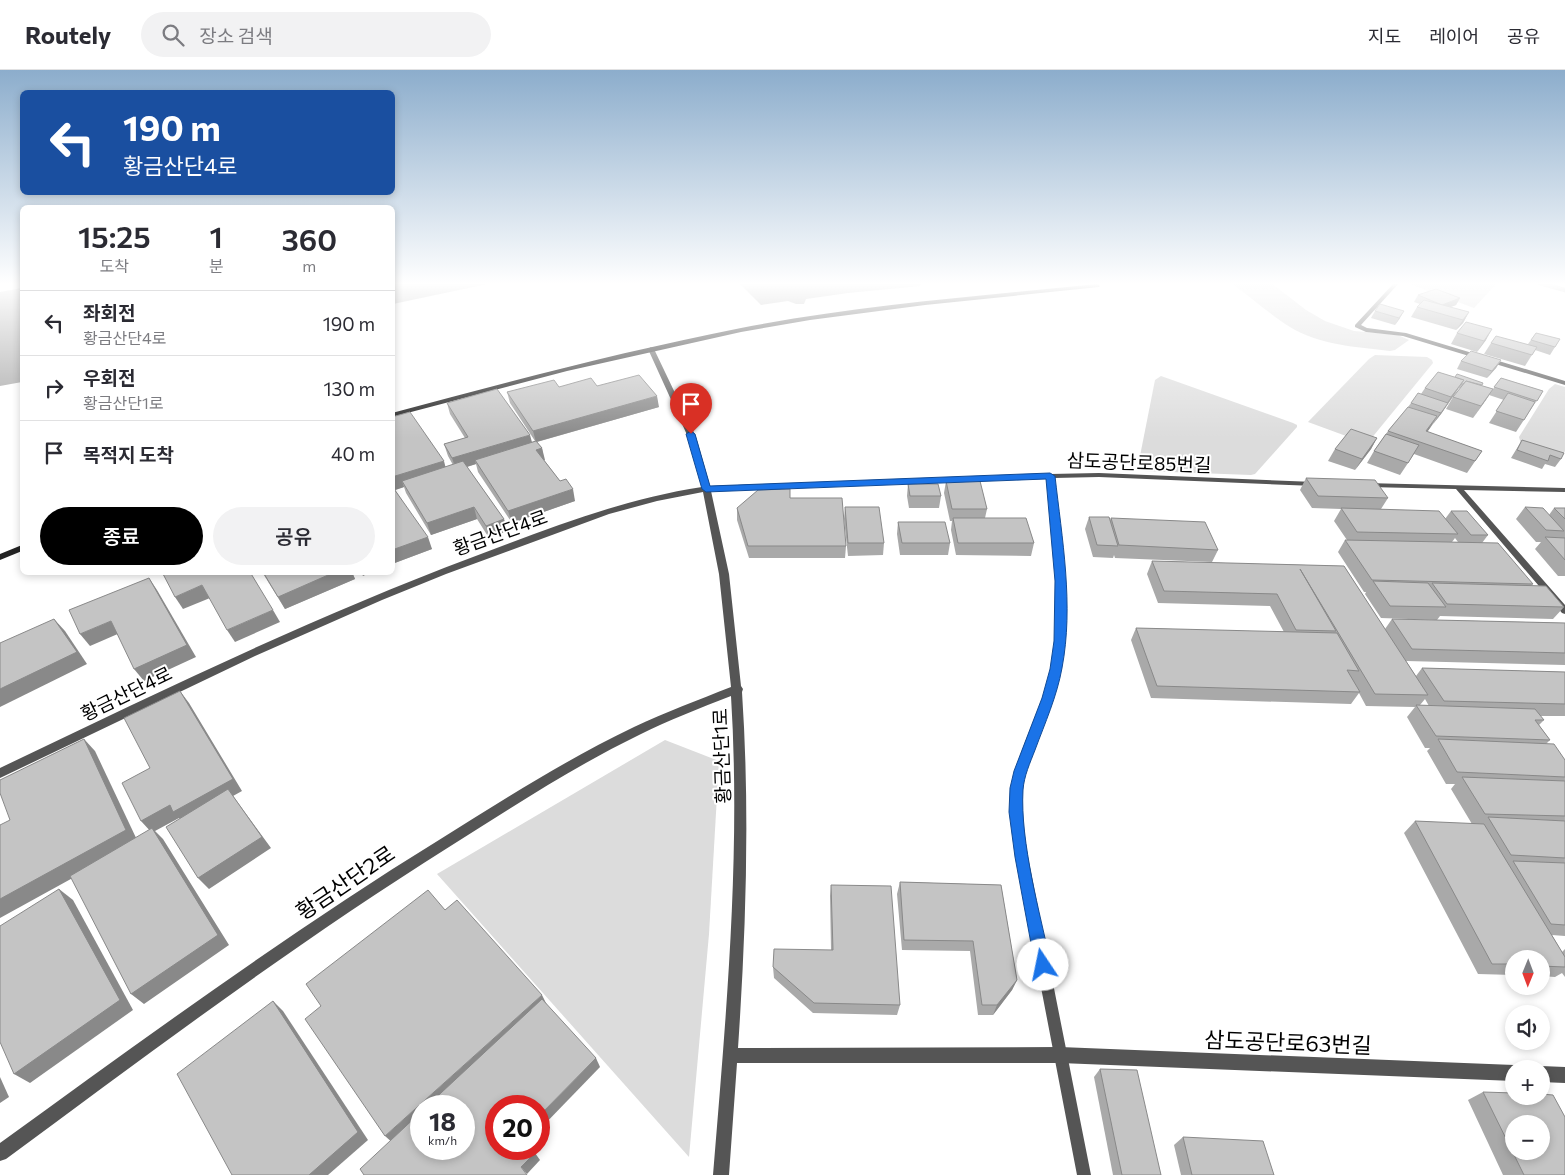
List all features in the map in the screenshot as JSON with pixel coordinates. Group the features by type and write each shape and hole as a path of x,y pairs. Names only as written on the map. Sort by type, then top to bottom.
{"street":[{"path":"395,414 566,368 719,335"},
{"name":"황금산단1로","path":"651,349 691,434 706,489 721,553 738,689 742,822 722,1175"},
{"name":"황금산단4로","path":"0,774 233,661 386,594 549,532 662,495 706,489 1050,476"},
{"path":"0,557 20,549"},
{"name":"황금산단2로","path":"0,1153 358,897 549,779 626,736 678,712 738,689"},
{"name":"삼도공단로63번길","path":"730,1056 1060,1055 1505,1073"},
{"path":"1550,1074 1565,1075"}],"lane":[{"path":"1406,335 1565,383"},
{"name":"삼도공단로85번길","path":"1084,1175 1022,857 1016,812 1017,788 1021,771 1048,698 1056,669 1060,641 1061,581 1050,476 1099,475 1320,484"},
{"path":"1360,485 1565,490"},
{"path":"1458,487 1565,611"}],"shaded area":[{"path":"0,335 20,335 20,382 0,386"},
{"path":"1305,335 1393,335 1409,340 1395,350 1390,351 1338,344"},
{"path":"1375,355 1427,357 1433,363 1370,440 1357,440 1308,422 1369,359"},
{"path":"1161,376 1293,423 1297,427 1255,474 1144,471 1139,467 1140,456 1155,380"},
{"path":"1555,384 1565,387 1565,451 1563,455 1521,444 1519,437 1549,389"},
{"path":"665,740 719,761 709,934 689,1157 437,874"}],"building":[{"path":"1462,335 1488,335 1484,341"},
{"path":"1535,335 1560,339 1555,347 1531,340"},
{"path":"1496,336 1537,347 1532,355 1491,343"},
{"path":"1471,351 1501,360 1492,371 1461,361"},
{"path":"1438,372 1464,380 1451,397 1425,388"},
{"path":"1457,374 1483,383 1482,385 1466,381 1461,384 1464,380 1455,377"},
{"path":"639,375 657,396 533,431 507,392 554,380 559,387 591,378 597,386"},
{"path":"1501,378 1543,391 1537,401 1494,387"},
{"path":"1466,381 1493,389 1481,406 1453,397"},
{"path":"497,389 530,435 452,458 444,444 468,437 447,403"},
{"path":"1418,393 1448,403 1441,413 1411,403"},
{"path":"1508,393 1535,402 1524,420 1496,411"},
{"path":"1408,407 1437,416 1426,431 1482,451 1475,461 1388,431"},
{"path":"410,412 444,461 395,476 395,416"},
{"path":"1351,429 1377,438 1362,459 1335,449"},
{"path":"1386,434 1419,445 1408,463 1374,451"},
{"path":"1522,440 1564,453 1561,459 1550,455 1548,461 1517,450"},
{"path":"536,441 542,448 536,450 560,481 566,479 573,489 508,511 475,460"},
{"path":"463,461 504,519 486,526 474,507 427,523 402,481"},
{"path":"1306,478 1375,480 1388,498 1318,496"},
{"path":"946,481 980,481 987,509 952,509"},
{"path":"908,484 938,484 941,496 910,496"},
{"path":"790,489 790,498 842,498 846,546 748,546 737,508 758,490"},
{"path":"395,490 428,537 395,549"},
{"path":"845,507 879,507 884,543 848,543"},
{"path":"1525,507 1543,508 1564,531 1546,530"},
{"path":"1341,508 1439,511 1458,534 1357,532"},
{"path":"1554,508 1565,508 1565,519"},
{"path":"1451,511 1467,511 1488,535 1471,535"},
{"path":"1089,517 1109,517 1118,546 1097,545"},
{"path":"953,518 1026,518 1034,543 958,543"},
{"path":"1111,518 1205,522 1218,550 1119,545"},
{"path":"898,522 945,522 950,543 902,543"},
{"path":"1545,537 1565,538 1565,560"},
{"path":"1345,540 1498,543 1533,584 1372,580"},
{"path":"1152,561 1344,566 1428,695 1375,694 1300,569 1336,631 1296,630 1277,594 1164,591"},
{"path":"164,575 252,575 273,610 227,630 202,585 175,597"},
{"path":"265,575 328,575 278,597"},
{"path":"149,578 187,645 134,669 111,621 80,634 69,610"},
{"path":"1373,581 1428,583 1446,607 1390,606"},
{"path":"1432,583 1546,586 1564,607 1447,604"},
{"path":"54,619 77,652 0,689 0,643"},
{"path":"1392,619 1565,623 1565,653 1412,649"},
{"path":"1136,628 1337,633 1359,671 1347,670 1360,692 1157,686"},
{"path":"1422,668 1565,672 1565,704 1444,701"},
{"path":"180,691 233,779 173,812 170,805 141,821 122,783 150,768 124,718"},
{"path":"1416,705 1535,709 1544,720 1535,720 1550,740 1436,736"},
{"path":"84,739 126,830 0,899 0,825 10,820 0,793 0,780"},
{"path":"1438,739 1554,744 1565,760 1565,777 1457,772"},
{"path":"1462,777 1565,781 1565,816 1485,814"},
{"path":"228,789 262,837 198,878 166,827"},
{"path":"1488,817 1565,821 1565,858 1511,855"},
{"path":"1415,821 1484,824 1565,957 1565,967 1550,966 1550,950 1505,950 1505,964 1492,964"},
{"path":"152,828 218,935 131,994 70,876"},
{"path":"1513,861 1565,863 1565,925 1551,924"},
{"path":"900,882 1001,885 1017,980 997,1005 982,1005 973,941 904,940"},
{"path":"831,885 891,886 900,1005 814,1003 773,967 774,949 833,950"},
{"path":"59,889 120,1000 14,1074 0,1042 0,926"},
{"path":"428,890 445,910 457,900 542,995 431,1095 410,1095 410,1114 385,1136 305,1019 321,1006 306,984"},
{"path":"542,999 596,1058 550,1105 550,1095 485,1095 485,1160 528,1160 521,1167 527,1175 364,1175 360,1169 410,1122 410,1160 475,1160 475,1095 439,1095"},
{"path":"273,1001 358,1132 309,1175 232,1175 177,1074"},
{"path":"1100,1069 1137,1070 1161,1175 1122,1175"},
{"path":"1483,1092 1505,1093 1505,1105 1550,1105 1550,1095 1553,1095 1565,1117 1565,1175 1524,1175 1517,1160 1550,1160 1550,1115 1505,1115 1505,1137"},
{"path":"1183,1137 1263,1141 1274,1175 1192,1175"}],"route":[{"path":"691,434 706,489 1050,476 1061,581 1060,641 1056,669 1048,698 1021,771 1017,788 1016,812 1022,857 1043,965"}]}
